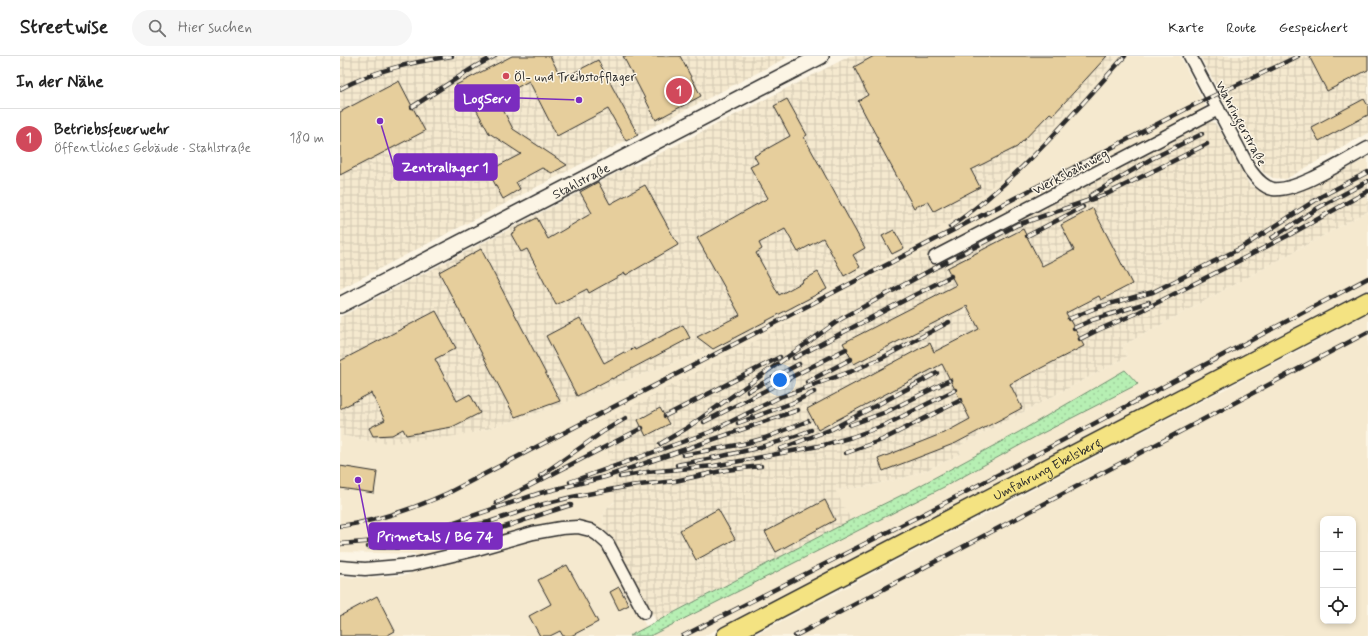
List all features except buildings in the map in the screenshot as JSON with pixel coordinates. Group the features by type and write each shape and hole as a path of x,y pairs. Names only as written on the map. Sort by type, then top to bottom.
{"main road":[{"name":"Umfahrung Ebelsberg","path":"726,636 1368,301"}],"street":[{"name":"Stahlstraße","path":"340,305 821,56"},
{"name":"Wahringerstraße","path":"1190,56 1250,170 1264,185 1272,189 1292,187 1303,183 1368,148"},
{"name":"Werksbahnweg","path":"935,257 1218,109"},
{"path":"340,567 365,569 411,565 470,551 533,533 561,528 578,527 590,530 608,544 644,612"}],"shaded area":[{"path":"340,56 790,56 340,289"},
{"path":"850,56 1118,56 1023,160 957,216 925,238 730,342 529,416 477,432 443,438 389,443 369,441 340,435 340,317 632,165 635,166"},
{"path":"1118,56 1180,56 1205,105 1204,109 1199,114 935,250 929,248 608,507 604,514 603,521 605,529 610,537 591,524 581,521 564,521 534,527 452,551 418,558 414,554 340,552 340,435 369,441 477,432 529,416 730,342 1109,67"},
{"path":"1200,56 1368,56 1368,133 1286,179 1273,178 1263,172"},
{"path":"1211,121 1215,123 1222,134 1249,184 1261,192 1272,195 1285,195 1301,191 1356,164 1368,185 1368,211 1122,346 1127,357 957,447 961,454 927,470 906,477 864,487 835,490 851,520 656,621 605,529 603,521 604,514 608,507 615,502 604,421 929,248 949,257 1203,123"},
{"path":"1368,157 1368,185 1356,164"},
{"path":"1368,211 1368,289 1153,403 704,636 340,636 340,577 367,578 407,575 422,567 460,560 546,536 578,533 587,534 596,539 603,546 646,626 850,520 834,490 864,487 906,477 927,470 961,454 957,447 1127,357 1122,346"},
{"path":"1368,313 1368,636 753,636 1304,348"}],"green space":[{"path":"1125,370 1138,384 1035,437 944,487 650,636 629,636 851,520 908,492 1019,432"}],"railway":[{"path":"340,89 353,82 394,68 452,56"},
{"path":"412,107 476,66 495,56"},
{"path":"950,227 975,209 1021,168 1064,124 1125,56"},
{"path":"340,526 395,514 448,493 1188,108 1298,56"},
{"path":"1090,196 1151,159 1202,134"},
{"path":"660,444 687,428 841,319 1017,225 1107,194 1207,144"},
{"path":"1069,319 1098,307 1153,292 1241,248 1322,196 1368,172"},
{"path":"1272,238 1318,208 1368,181"},
{"path":"1080,339 1135,314 1291,234 1368,191"},
{"path":"1027,236 1083,207"},
{"path":"794,358 951,276"},
{"path":"683,636 939,506 1368,278"},
{"path":"1074,328 1092,320 1149,302"},
{"path":"570,482 710,432 780,397 852,371 882,358 949,322"},
{"path":"795,636 1368,332"},
{"path":"704,422 846,349"},
{"path":"665,416 780,357"},
{"path":"807,382 851,359"},
{"path":"748,391 799,364"},
{"path":"780,449 832,429 937,373"},
{"path":"850,425 886,412 950,380"},
{"path":"620,477 647,472 714,466 824,445 885,425 955,390"},
{"path":"738,423 792,403 814,392"},
{"path":"846,453 882,440 961,400"},
{"path":"340,544 377,541 428,531 540,493 605,477 798,410"},
{"path":"540,476 604,431 626,418"},
{"path":"683,455 743,444 765,438 808,421"},
{"path":"496,503 642,428"},
{"path":"677,465 762,447 811,430"},
{"path":"439,532 489,522 544,504 572,497 630,486 675,481 726,470 761,466"},
{"path":"368,547 418,547 457,541 571,505"}],"place":[{"name":"Öl- und Treibstofflager","path":"506,76"},
{"name":"Betriebsfeuerwehr","path":"679,91"},
{"name":"LogServ","path":"579,100"},
{"name":"Zentrallager 1","path":"380,121"},
{"name":"Primetals / BG 74","path":"358,480"}]}
